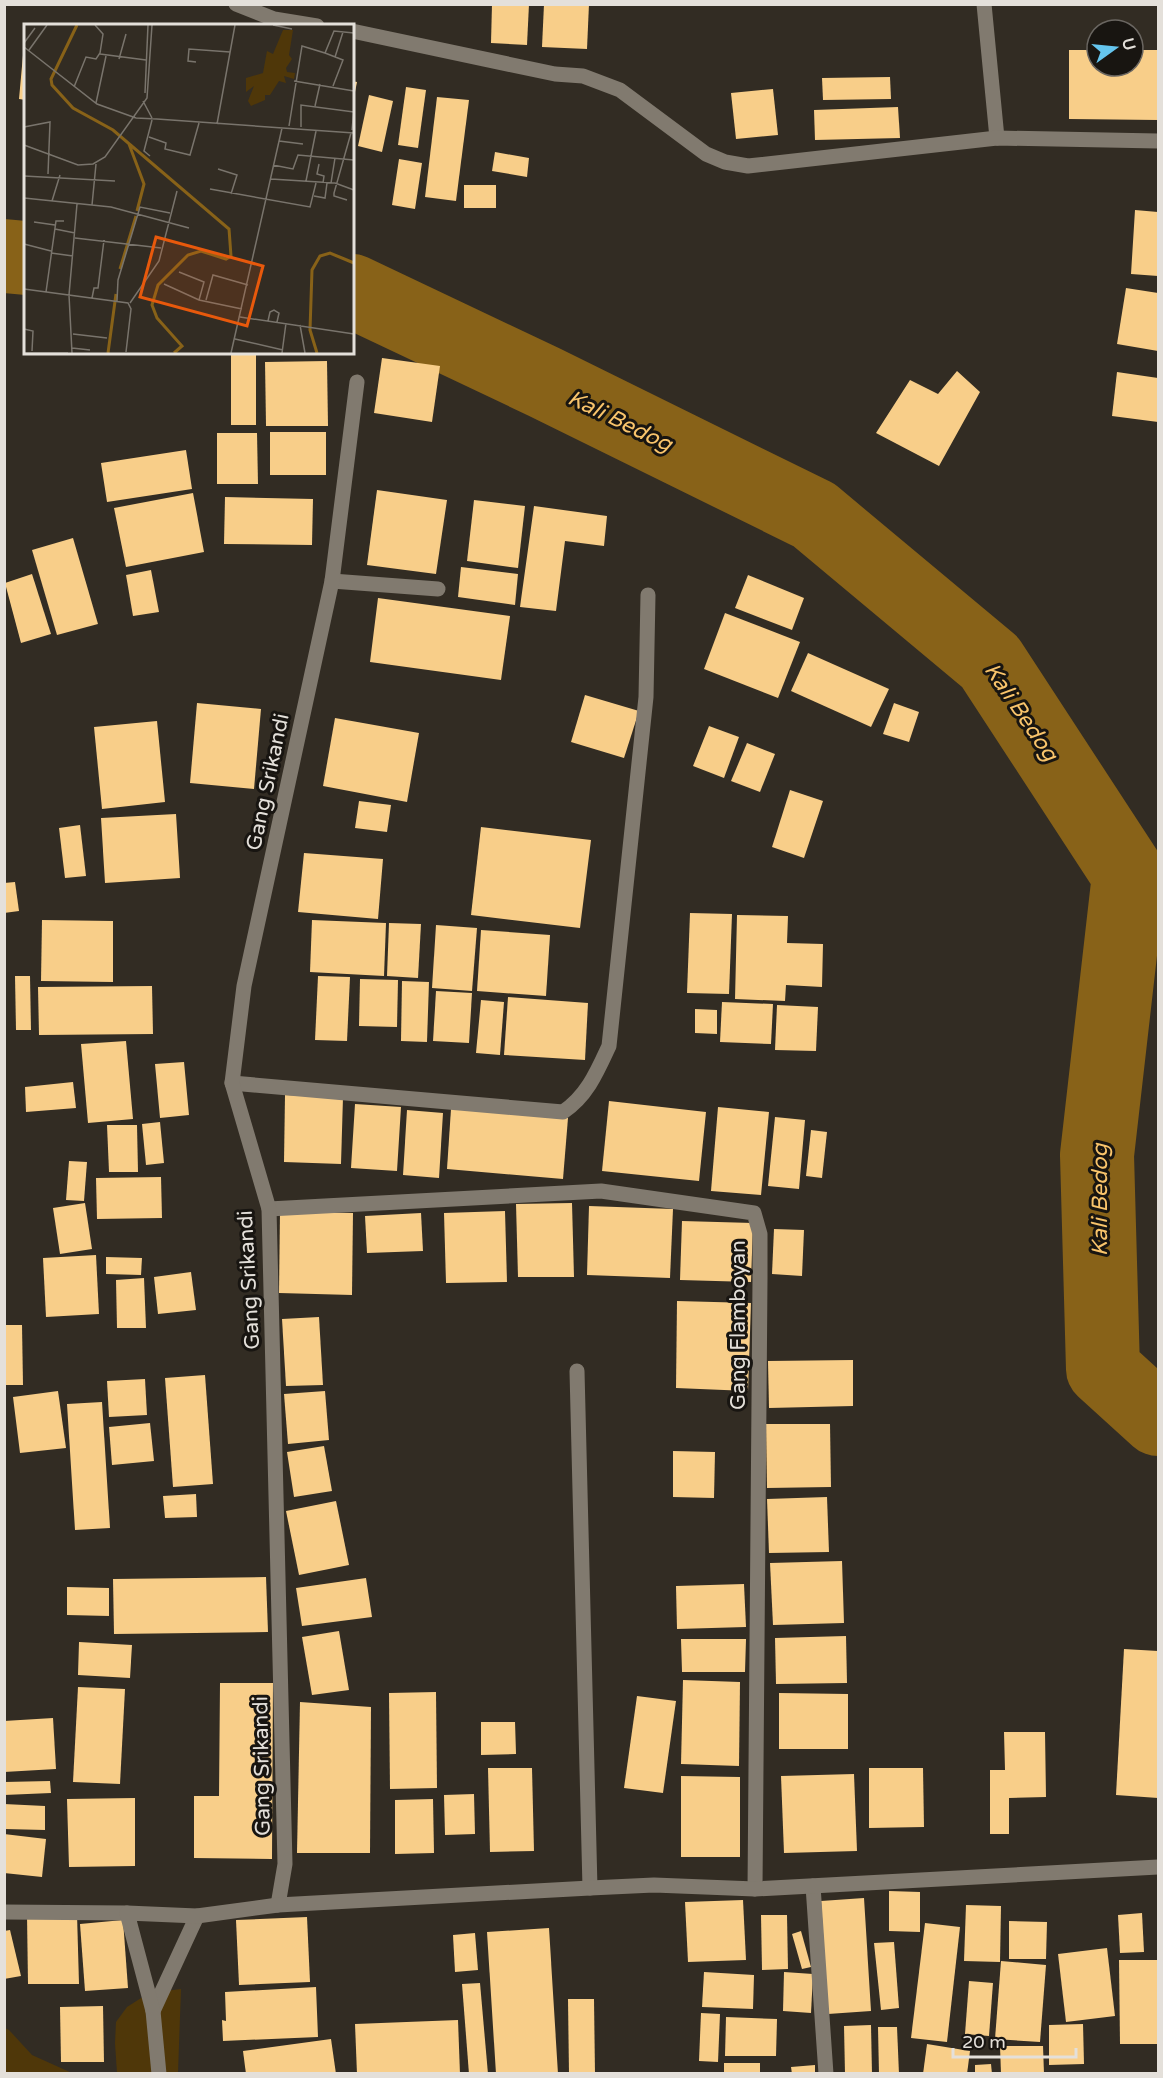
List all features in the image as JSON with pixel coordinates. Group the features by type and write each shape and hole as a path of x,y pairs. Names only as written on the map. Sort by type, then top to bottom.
{"street":[{"path":"236,4 274,19 305,24"},
{"path":"984,4 997,138"},
{"path":"354,31 555,74 583,76 620,90 706,154 725,162 748,166 997,138 1158,141"},
{"name":"Gang Srikandi","path":"278,1905 285,1864 269,1209 232,1083 243,986 290,781 332,581 357,382"},
{"path":"332,581 438,589"},
{"path":"232,1083 563,1112 572,1106 591,1085 609,1046 646,698 648,595"},
{"name":"Gang Flamboyan","path":"269,1209 601,1191 754,1213 760,1234 755,1889"},
{"path":"577,1371 590,1888"},
{"path":"4,1912 197,1916 278,1905 590,1888 654,1885 755,1889 1158,1867"},
{"path":"813,1886 826,2073"},
{"path":"127,1913 153,2011 159,2073"},
{"path":"153,2011 197,1916"}],"shaded area":[{"path":"181,1989 178,2073 117,2073 116,2022 127,2007 149,1993"},
{"path":"5,2028 32,2055 72,2073 5,2073"}],"building":[{"path":"492,4 529,4 527,45 491,43"},
{"path":"544,4 589,4 587,49 542,47"},
{"path":"1069,50 1085,50 1085,78 1145,78 1145,50 1158,50 1158,120 1069,119"},
{"path":"23,55 24,55 24,100 19,99"},
{"path":"890,77 891,99 823,100 822,78"},
{"path":"354,81 357,82 354,97"},
{"path":"406,87 426,90 418,148 398,145"},
{"path":"773,89 778,135 736,139 731,93"},
{"path":"369,95 393,101 382,152 358,146"},
{"path":"437,97 469,100 456,201 425,197"},
{"path":"898,107 900,138 815,140 814,110"},
{"path":"495,152 529,158 527,177 492,171"},
{"path":"399,159 422,163 415,209 392,205"},
{"path":"464,185 496,185 496,208 464,208"},
{"path":"1135,210 1158,212 1158,276 1131,274"},
{"path":"1126,288 1158,293 1158,351 1117,344"},
{"path":"231,354 256,354 256,425 231,425"},
{"path":"382,358 440,366 432,422 374,413"},
{"path":"327,361 328,426 266,426 265,362"},
{"path":"957,371 980,392 939,466 876,433 910,380 938,394"},
{"path":"1117,372 1158,378 1158,422 1112,416"},
{"path":"270,432 326,432 326,475 270,475"},
{"path":"217,433 257,433 258,484 217,484"},
{"path":"186,450 192,489 107,502 101,463"},
{"path":"377,490 447,500 436,574 367,565"},
{"path":"193,493 204,552 126,567 114,508"},
{"path":"225,497 313,499 312,545 224,544"},
{"path":"474,500 525,506 518,568 467,561"},
{"path":"534,506 607,516 604,546 565,541 556,611 520,607"},
{"path":"73,538 98,624 57,635 32,550"},
{"path":"461,567 518,574 515,605 458,597"},
{"path":"151,570 159,612 133,616 126,575"},
{"path":"32,574 51,634 21,643 5,583"},
{"path":"748,575 804,598 792,630 735,608"},
{"path":"378,598 510,616 501,680 370,662"},
{"path":"725,613 800,642 778,698 704,669"},
{"path":"808,653 889,689 871,727 791,691"},
{"path":"585,695 639,711 624,758 571,742"},
{"path":"197,703 261,709 254,789 190,783"},
{"path":"894,703 919,712 909,742 883,734"},
{"path":"335,718 419,733 407,802 323,786"},
{"path":"157,721 165,802 102,809 94,727"},
{"path":"709,726 739,737 724,778 693,766"},
{"path":"747,743 775,754 760,792 731,781"},
{"path":"790,790 823,801 804,858 772,847"},
{"path":"359,801 391,805 387,832 355,828"},
{"path":"176,814 180,878 105,883 101,818"},
{"path":"80,825 86,876 65,878 59,828"},
{"path":"481,827 591,840 580,928 471,915"},
{"path":"304,853 383,859 378,919 298,912"},
{"path":"15,882 19,911 4,913 4,883"},
{"path":"690,913 732,914 729,994 687,993"},
{"path":"737,915 788,916 787,943 823,944 822,987 786,985 785,1001 735,999"},
{"path":"42,920 113,921 113,982 41,981"},
{"path":"312,920 386,923 384,976 310,972"},
{"path":"389,923 421,924 418,978 387,976"},
{"path":"436,925 477,928 472,991 432,988"},
{"path":"481,930 550,935 546,996 477,991"},
{"path":"15,976 30,976 31,1030 16,1030"},
{"path":"318,976 350,977 347,1041 315,1040"},
{"path":"360,979 398,980 397,1027 359,1026"},
{"path":"402,981 429,982 427,1042 401,1041"},
{"path":"152,986 153,1034 39,1035 38,987"},
{"path":"436,991 472,993 469,1043 433,1041"},
{"path":"508,997 588,1003 585,1060 504,1055"},
{"path":"481,1000 504,1002 500,1055 476,1053"},
{"path":"722,1002 773,1004 771,1044 720,1042"},
{"path":"777,1005 818,1007 816,1051 775,1050"},
{"path":"695,1009 717,1010 717,1034 695,1033"},
{"path":"126,1041 133,1119 88,1123 81,1044"},
{"path":"184,1062 189,1115 160,1118 155,1064"},
{"path":"73,1082 76,1108 26,1112 25,1087"},
{"path":"285,1095 343,1097 341,1164 284,1162"},
{"path":"609,1101 706,1112 699,1181 602,1171"},
{"path":"355,1104 401,1107 397,1171 351,1168"},
{"path":"718,1107 769,1112 761,1195 711,1191"},
{"path":"451,1109 568,1118 563,1179 447,1169"},
{"path":"407,1110 443,1113 439,1178 403,1175"},
{"path":"775,1117 805,1120 799,1189 768,1186"},
{"path":"160,1122 164,1163 146,1165 142,1124"},
{"path":"107,1125 137,1125 138,1172 109,1172"},
{"path":"811,1130 827,1132 822,1178 806,1176"},
{"path":"69,1161 87,1162 84,1201 66,1200"},
{"path":"161,1177 162,1218 97,1219 96,1178"},
{"path":"85,1203 92,1249 60,1254 53,1208"},
{"path":"572,1203 574,1277 518,1277 516,1204"},
{"path":"589,1206 673,1209 670,1278 587,1275"},
{"path":"505,1211 507,1282 446,1283 444,1213"},
{"path":"280,1212 353,1213 352,1295 279,1293"},
{"path":"421,1213 423,1251 367,1253 365,1216"},
{"path":"682,1221 753,1223 751,1282 680,1280"},
{"path":"774,1229 804,1230 802,1276 772,1274"},
{"path":"96,1255 99,1314 46,1317 43,1258"},
{"path":"106,1257 142,1258 141,1275 106,1274"},
{"path":"191,1272 196,1310 158,1314 154,1277"},
{"path":"144,1278 146,1328 117,1328 116,1280"},
{"path":"677,1301 751,1303 748,1391 676,1388"},
{"path":"319,1317 323,1385 286,1386 282,1319"},
{"path":"4,1325 22,1325 23,1385 4,1385"},
{"path":"853,1360 853,1406 769,1408 768,1361"},
{"path":"205,1375 213,1484 173,1487 165,1378"},
{"path":"145,1379 147,1415 109,1417 107,1381"},
{"path":"58,1391 66,1448 20,1453 13,1397"},
{"path":"325,1391 329,1440 288,1444 284,1394"},
{"path":"102,1402 110,1528 75,1530 67,1404"},
{"path":"150,1423 154,1461 112,1465 109,1427"},
{"path":"766,1424 830,1424 831,1487 767,1488"},
{"path":"324,1446 332,1491 294,1497 287,1452"},
{"path":"673,1451 715,1452 714,1498 673,1497"},
{"path":"196,1494 197,1517 165,1518 163,1496"},
{"path":"827,1497 829,1552 769,1553 767,1499"},
{"path":"336,1501 349,1565 299,1575 286,1511"},
{"path":"842,1561 844,1623 773,1625 770,1563"},
{"path":"266,1577 268,1632 114,1634 113,1579"},
{"path":"366,1578 372,1617 302,1626 296,1588"},
{"path":"744,1584 746,1627 677,1629 676,1586"},
{"path":"67,1587 109,1588 109,1616 67,1615"},
{"path":"339,1631 349,1690 312,1695 302,1637"},
{"path":"846,1636 847,1683 776,1684 775,1638"},
{"path":"681,1639 746,1639 745,1672 682,1672"},
{"path":"79,1642 132,1645 130,1678 78,1675"},
{"path":"1124,1649 1158,1651 1158,1798 1116,1795"},
{"path":"683,1680 740,1682 739,1766 681,1764"},
{"path":"220,1683 273,1683 272,1859 194,1858 194,1796 219,1796"},
{"path":"78,1687 125,1689 120,1784 73,1782"},
{"path":"436,1692 437,1788 390,1789 389,1693"},
{"path":"779,1693 848,1694 848,1749 779,1749"},
{"path":"637,1696 676,1701 663,1793 624,1788"},
{"path":"300,1702 371,1707 370,1853 297,1853"},
{"path":"53,1718 56,1769 4,1772 4,1721"},
{"path":"481,1722 515,1722 516,1754 481,1755"},
{"path":"1004,1732 1045,1732 1046,1797 1009,1798 1009,1834 990,1834 990,1770 1005,1770"},
{"path":"488,1768 532,1768 534,1851 490,1852"},
{"path":"869,1768 923,1768 924,1827 869,1828"},
{"path":"854,1774 857,1851 784,1853 781,1776"},
{"path":"681,1776 740,1777 740,1857 681,1857"},
{"path":"50,1781 51,1793 4,1795 4,1782"},
{"path":"474,1794 475,1834 445,1835 444,1795"},
{"path":"135,1798 135,1866 69,1867 67,1799"},
{"path":"433,1799 434,1853 395,1854 395,1800"},
{"path":"4,1804 45,1806 45,1830 4,1829"},
{"path":"4,1834 46,1839 42,1877 4,1873"},
{"path":"889,1891 920,1892 920,1932 889,1931"},
{"path":"864,1898 871,2011 828,2014 821,1901"},
{"path":"743,1900 746,1960 688,1962 685,1902"},
{"path":"966,1905 1001,1906 1000,1962 964,1961"},
{"path":"1142,1913 1144,1952 1120,1953 1118,1915"},
{"path":"77,1914 79,1984 28,1984 27,1915"},
{"path":"761,1915 787,1915 788,1969 762,1970"},
{"path":"307,1917 310,1982 239,1985 236,1920"},
{"path":"123,1920 128,1988 85,1991 80,1924"},
{"path":"1009,1921 1047,1922 1046,1959 1009,1959"},
{"path":"925,1923 960,1927 947,2042 911,2038"},
{"path":"549,1928 558,2074 496,2074 487,1932"},
{"path":"10,1930 21,1976 4,1979 4,1931"},
{"path":"801,1931 811,1967 802,1969 792,1934"},
{"path":"475,1933 478,1970 455,1972 453,1935"},
{"path":"894,1942 899,2008 881,2010 874,1943"},
{"path":"1107,1948 1115,2016 1066,2022 1058,1954"},
{"path":"1119,1960 1158,1960 1158,2044 1120,2044"},
{"path":"1001,1961 1046,1965 1040,2042 995,2039"},
{"path":"704,1972 754,1975 753,2009 702,2007"},
{"path":"784,1972 813,1974 811,2013 783,2011"},
{"path":"969,1981 993,1983 989,2036 965,2034"},
{"path":"480,1983 488,2074 469,2074 462,1984"},
{"path":"316,1987 318,2037 223,2041 222,2020 226,2021 225,1992"},
{"path":"568,1999 594,1999 595,2074 569,2074"},
{"path":"103,2006 104,2062 61,2062 60,2007"},
{"path":"701,2013 720,2014 718,2062 699,2061"},
{"path":"726,2017 777,2019 776,2056 725,2056"},
{"path":"458,2020 460,2074 357,2074 355,2024"},
{"path":"1083,2024 1084,2064 1049,2065 1049,2025"},
{"path":"871,2025 872,2074 845,2074 844,2026"},
{"path":"878,2027 897,2027 899,2074 879,2074"},
{"path":"331,2039 336,2074 246,2074 243,2051"},
{"path":"927,2044 970,2051 967,2074 923,2074"},
{"path":"1000,2046 1043,2046 1044,2074 1001,2074"},
{"path":"724,2063 760,2063 760,2074 724,2074"},
{"path":"991,2064 992,2074 975,2074 975,2065"},
{"path":"815,2065 815,2074 792,2074 791,2067"}],"waterway":[{"name":"Kali Bedog","path":"4,256 24,258"},
{"name":"Kali Bedog","path":"354,292 544,382 814,515 990,662 1129,875 1097,1155 1103,1369 1158,1419"}]}
